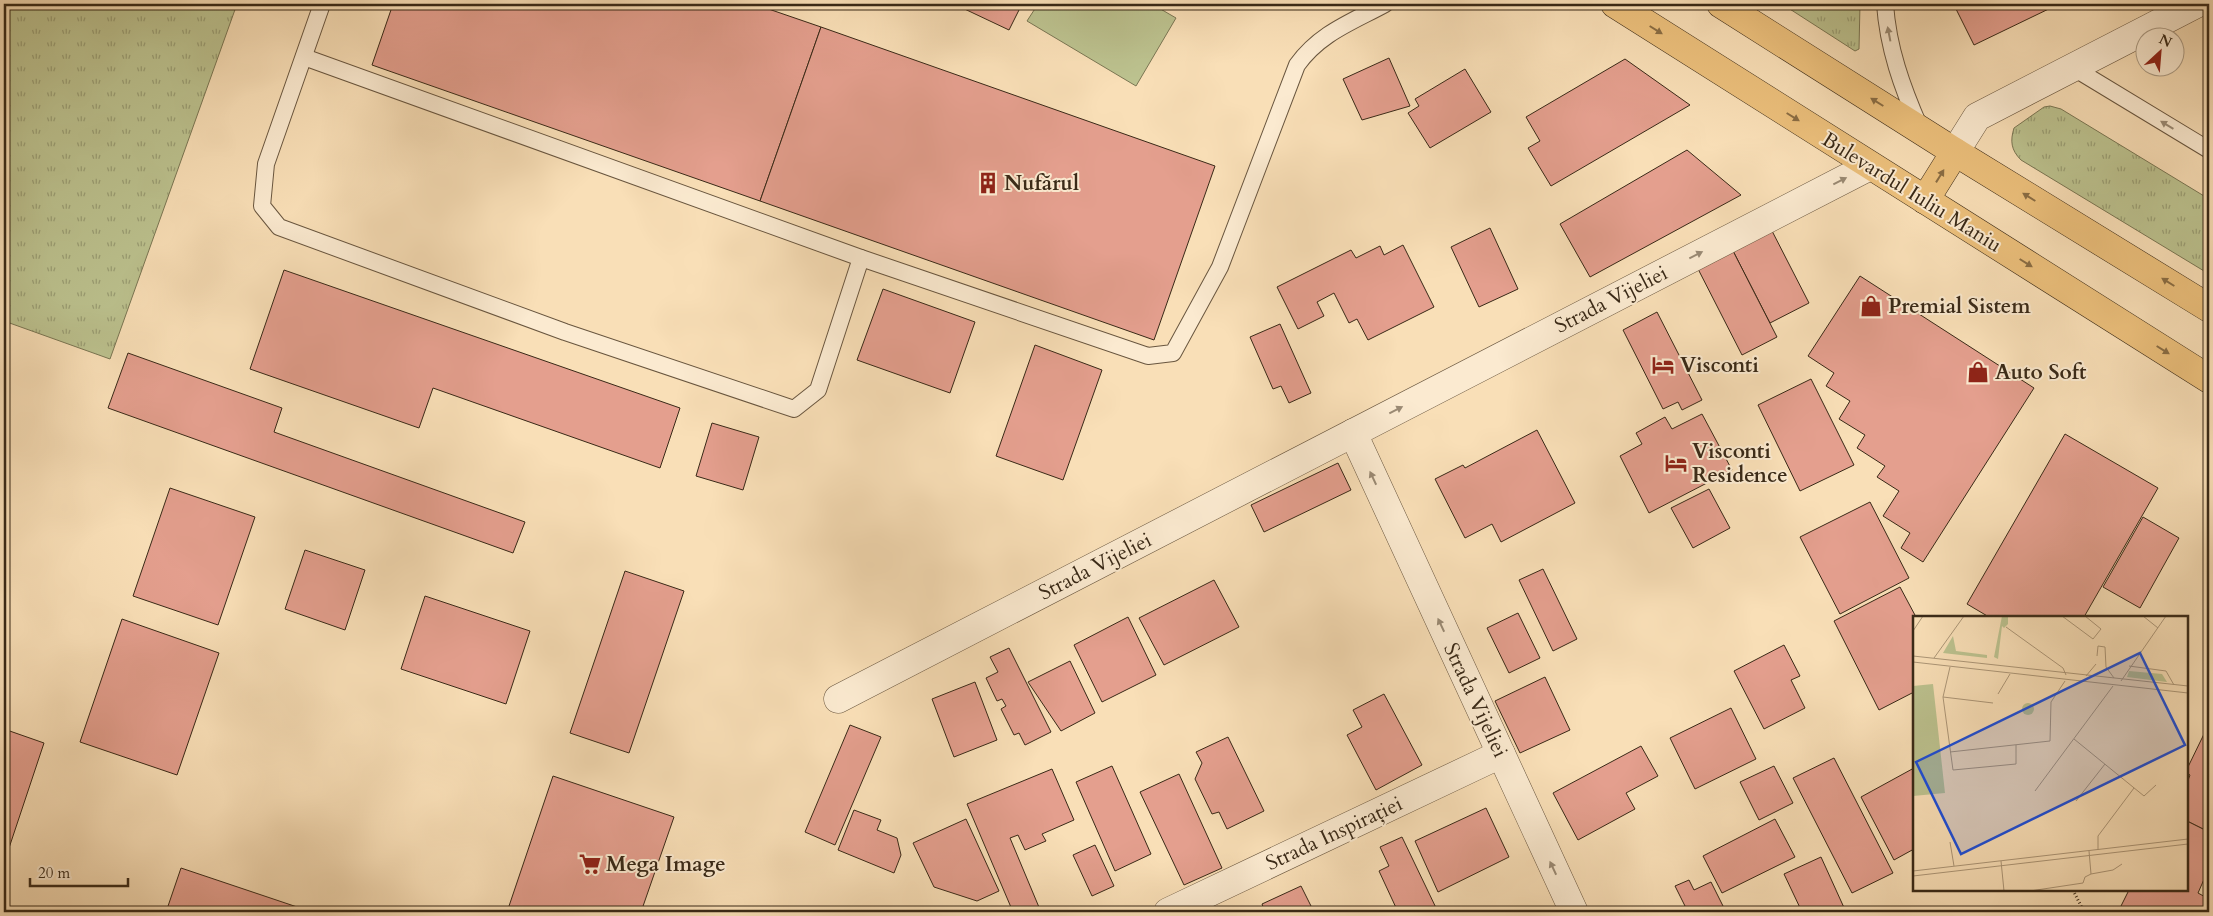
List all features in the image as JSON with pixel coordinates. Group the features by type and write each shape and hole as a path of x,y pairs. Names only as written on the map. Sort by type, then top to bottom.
{"main road":[{"name":"Bulevardul Iuliu Maniu","path":"1615,4 2209,379"},
{"path":"1721,4 2209,308"},
{"path":"1925,200 1956,152"}],"street":[{"path":"1956,152 1977,117 2196,4"},
{"name":"Strada Vijeliei","path":"838,699 1870,166"},
{"name":"Strada Vijeliei","path":"1353,433 1574,912"},
{"name":"Strada Inspirației","path":"1168,912 1501,754"}],"lane":[{"path":"322,4 266,164 262,206 279,226 566,332 794,409 818,390 861,258"},
{"path":"304,56 861,258 1148,356 1173,353 1220,267 1297,65 1308,49 1320,39 1385,4"},
{"path":"1885,4 1892,55 1902,88 1921,130"},
{"path":"2072,68 2209,150"}],"path":[{"path":"2074,891 2084,912"}],"green space":[{"path":"4,4 237,4 110,359 4,321"},
{"path":"1038,4 1152,4 1176,18 1136,86 1027,21"},
{"path":"1782,4 1860,4 1859,49 1855,51"},
{"path":"2050,106 2061,109 2209,199 2209,274 2021,160 2015,153 2012,145 2014,128 2044,107"}],"building":[{"path":"393,4 754,4 821,27 760,201 372,65"},
{"path":"954,4 1022,4 1009,30"},
{"path":"2059,4 1974,45 1954,5"},
{"name":"Nufărul","path":"821,27 1215,166 1154,340 760,201"},
{"path":"1389,58 1410,106 1362,120 1343,79"},
{"path":"1625,59 1690,105 1551,186 1528,148 1540,141 1526,117"},
{"path":"1465,69 1491,112 1430,148 1408,113 1419,106 1415,99"},
{"path":"1687,150 1741,195 1590,277 1560,224"},
{"path":"1770,227 1809,303 1770,323 1731,247"},
{"path":"1490,228 1518,289 1479,307 1451,247"},
{"path":"1403,245 1434,307 1368,340 1357,319 1349,323 1334,293 1317,302 1324,316 1298,329 1277,287 1351,250 1356,258 1380,246 1384,255"},
{"path":"1731,247 1777,337 1742,355 1696,265"},
{"path":"284,270 680,408 660,468 433,388 419,428 250,369"},
{"path":"1860,276 2034,388 1923,562 1901,548 1910,533 1883,516 1899,491 1877,477 1885,466 1857,448 1865,435 1839,419 1850,401 1826,386 1834,373 1808,356"},
{"path":"883,289 975,322 950,393 857,360"},
{"name":"Visconti","path":"1657,312 1702,400 1682,410 1678,402 1663,409 1623,330"},
{"path":"1280,324 1311,393 1289,403 1281,386 1273,389 1250,337"},
{"path":"1035,345 1102,370 1063,480 996,456"},
{"path":"128,353 282,408 274,432 525,522 513,553 108,408"},
{"path":"1811,379 1854,465 1800,491 1758,405"},
{"name":"Visconti Residence","path":"1702,414 1732,470 1649,513 1620,456 1642,444 1636,433 1665,417 1672,429"},
{"path":"712,423 759,437 743,490 696,476"},
{"path":"1537,430 1575,503 1501,542 1492,524 1465,538 1435,479 1463,465 1465,468"},
{"path":"2065,434 2158,488 2085,616 1987,616 1967,604"},
{"path":"1338,463 1351,490 1264,532 1251,505"},
{"path":"170,488 255,517 218,625 133,596"},
{"path":"1709,489 1730,528 1693,548 1671,508"},
{"path":"1870,502 1909,578 1840,614 1800,537"},
{"path":"2143,517 2179,538 2140,608 2103,587"},
{"path":"305,550 365,570 345,630 285,609"},
{"path":"1543,569 1577,639 1553,651 1519,580"},
{"path":"625,571 684,591 629,753 570,733"},
{"path":"1214,580 1239,627 1164,665 1139,618"},
{"path":"1900,587 1915,616 1913,616 1913,693 1879,710 1834,621"},
{"path":"425,596 530,631 506,704 401,669"},
{"path":"1518,613 1540,658 1509,673 1487,628"},
{"path":"1128,617 1156,675 1102,702 1074,645"},
{"path":"122,619 219,653 177,775 80,742"},
{"path":"1784,645 1800,676 1791,680 1805,708 1764,729 1734,671"},
{"path":"1009,648 1051,732 1025,745 1019,733 1014,735 1001,709 1006,706 1002,699 997,701 986,678 998,672 990,657"},
{"path":"1070,661 1095,713 1061,731 1028,682"},
{"path":"1545,677 1570,730 1520,753 1495,701"},
{"path":"975,682 997,740 954,757 932,699"},
{"path":"1384,694 1422,765 1376,790 1347,735 1362,727 1353,710"},
{"path":"1731,708 1756,759 1695,789 1670,738"},
{"path":"850,725 881,737 835,845 805,832"},
{"path":"4,729 44,743 4,863"},
{"path":"2204,734 2209,736 2209,832 2188,822 2188,780 2190,775 2188,774 2188,767"},
{"path":"1228,737 1264,811 1227,829 1219,812 1212,814 1195,779 1202,763 1196,752"},
{"path":"1641,746 1658,776 1626,793 1635,809 1578,840 1553,793"},
{"path":"1834,758 1893,873 1852,893 1793,778"},
{"path":"1112,766 1151,854 1115,871 1076,782"},
{"path":"1774,766 1793,803 1759,820 1740,782"},
{"path":"1052,769 1074,820 1042,834 1046,841 1025,850 1018,835 1010,838 1041,912 1013,912 967,804"},
{"path":"1913,769 1913,850 1894,860 1861,797"},
{"path":"1179,774 1222,868 1184,885 1140,792"},
{"name":"Mega Image","path":"553,776 674,817 641,912 507,912"},
{"path":"1486,808 1509,857 1438,892 1415,841"},
{"path":"854,810 881,820 877,830 897,838 901,855 894,873 838,850"},
{"path":"966,819 999,891 977,901 934,887 913,843"},
{"path":"1775,819 1795,857 1722,893 1703,856"},
{"path":"2188,822 2209,832 2209,868 2198,893 2209,899 2209,912 2118,912 2128,891 2188,891"},
{"path":"1402,837 1438,912 1398,912 1379,871 1389,866 1380,847"},
{"path":"1095,845 1114,886 1092,896 1073,855"},
{"path":"1821,857 1846,912 1802,912 1784,874"},
{"path":"181,868 312,912 166,912"},
{"path":"1689,880 1694,890 1711,882 1726,912 1688,912 1675,886"},
{"path":"1301,886 1314,912 1265,912 1262,904"}],"place":[{"name":"Nufărul","path":"988,183"},
{"name":"Premial Sistem","path":"1871,306"},
{"name":"Visconti","path":"1663,365"},
{"name":"Auto Soft","path":"1978,372"},
{"name":"Visconti Residence","path":"1676,463"},
{"name":"Mega Image","path":"590,864"}]}
